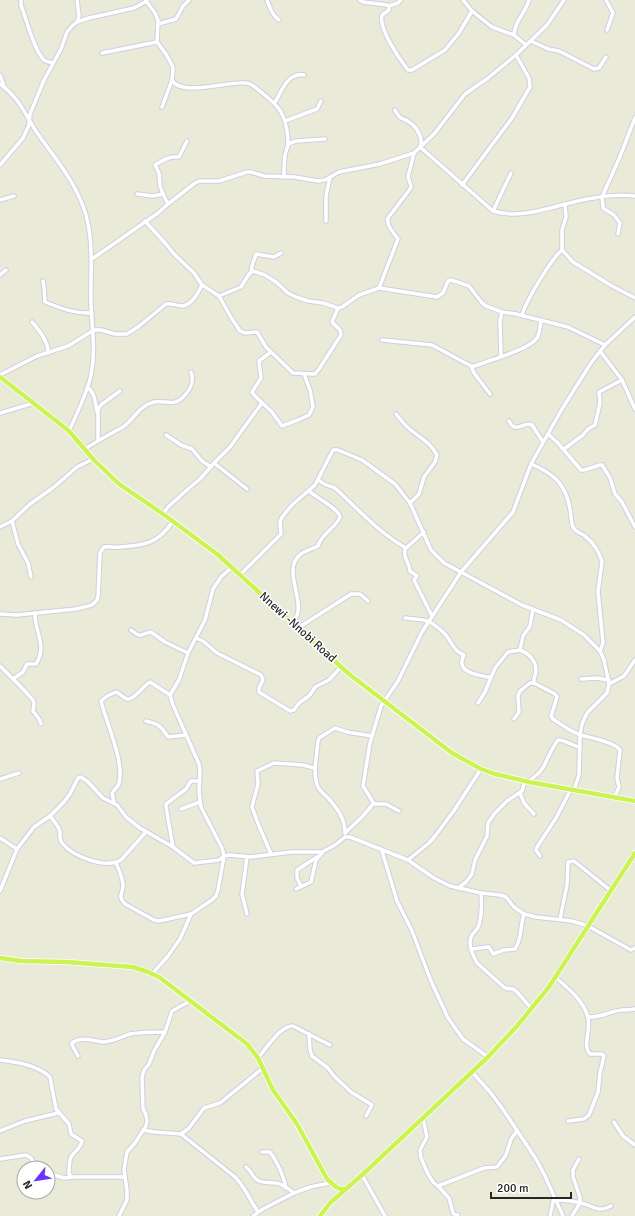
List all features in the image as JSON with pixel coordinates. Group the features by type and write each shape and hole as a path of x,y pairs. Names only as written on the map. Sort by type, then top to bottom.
{"main road":[{"name":"Nnewi -Nnobi Road","path":"0,376 69,431 93,459 119,484 173,521 217,554 341,667 452,753 481,769 502,776 572,790 635,800"},
{"path":"320,1216 324,1209 488,1057 517,1026 555,977 635,853"},
{"path":"0,958 21,961 67,962 140,968 152,974 190,1001 247,1044 258,1058 273,1090 297,1124 325,1176 332,1184 337,1193 336,1198"},
{"path":"332,1184 341,1190 345,1189"}],"street":[{"path":"21,0 21,5 30,31 40,54 43,59 52,64"},
{"path":"0,165 23,138 41,87 67,32 77,22 79,16 77,0"},
{"path":"158,24 176,19 183,6 189,0"},
{"path":"267,0 271,12 279,20"},
{"path":"360,0 363,2 389,6 398,3 401,0"},
{"path":"463,0 472,11 492,27 514,35 526,45"},
{"path":"514,35 514,29 527,7 529,0"},
{"path":"92,259 145,222 183,191 200,181 219,181 246,172 251,172 264,176 318,181 325,180 339,172 380,164 414,153 434,134 465,94 488,78 516,55 547,25 564,0"},
{"path":"606,0 613,13 607,30"},
{"path":"77,22 96,16 134,8 147,1 155,13 158,24 157,42 172,63 174,69 172,80 162,107"},
{"path":"389,6 389,10 382,15 382,22 389,40 408,70 445,50 462,28 472,11"},
{"path":"531,41 548,49 559,51 594,70 599,68 606,57"},
{"path":"102,53 157,42"},
{"path":"462,185 512,118 530,87 529,78 516,55"},
{"path":"0,75 2,85 18,101 29,120 72,183 83,206 89,225 92,259 94,362 87,387 69,431"},
{"path":"275,102 289,80 294,76 304,75"},
{"path":"172,80 175,85 186,88 245,82 252,84 275,102 285,121 288,144 285,154 284,177"},
{"path":"285,121 317,108 322,101"},
{"path":"395,110 402,119 411,123 416,128 421,140 420,148"},
{"path":"618,234 620,223 614,215 603,208 602,197 635,118"},
{"path":"288,144 296,141 325,139"},
{"path":"168,204 163,194 159,172 155,165 168,157 179,157 187,141"},
{"path":"420,148 493,211 507,215 523,214 602,197 635,196"},
{"path":"379,288 398,242 387,222 388,218 410,189 411,186 408,177 414,153"},
{"path":"493,211 511,173"},
{"path":"326,221 326,196 330,177"},
{"path":"137,194 153,196 163,194"},
{"path":"0,200 14,196"},
{"path":"565,204 566,217 562,230 562,250 573,262 635,298"},
{"path":"145,222 175,255 194,273 202,285 219,296 240,331 245,333 257,332 260,334 263,343 293,373 312,374 317,372 341,335 340,330 332,322 338,308"},
{"path":"522,315 533,290 556,256 562,250"},
{"path":"219,296 241,287 251,272 256,254 274,257 281,253"},
{"path":"0,275 6,270"},
{"path":"251,272 257,271 265,275 296,298 324,303 338,308 342,307 359,295 379,288 437,297 443,293 448,281 451,280 470,286 482,303 486,306 502,312 522,315 568,327 605,345"},
{"path":"43,281 45,302 77,313 92,313"},
{"path":"0,376 37,356 68,346 94,330 101,330 115,334 127,334 166,304 186,305 196,296 202,285"},
{"path":"501,356 500,321 502,312"},
{"path":"373,804 363,786 372,736 384,701 392,692 428,621 461,572 513,512 531,464 581,379 600,350 635,317"},
{"path":"382,340 432,346 471,366 475,366 514,352 534,341 538,336 542,320"},
{"path":"32,322 44,339 48,347 48,353"},
{"path":"600,350 622,380 635,409"},
{"path":"271,352 259,361 261,378 252,392 282,426 309,415 313,407 313,400 304,374"},
{"path":"471,366 474,373 490,394"},
{"path":"85,449 122,428 138,411 149,404 154,402 173,403 180,400 191,385 193,378 191,372"},
{"path":"564,449 596,423 600,403 599,392 622,380"},
{"path":"87,387 90,389 95,398 98,441"},
{"path":"97,412 102,404 120,391"},
{"path":"0,413 34,403"},
{"path":"163,514 168,507 200,479 232,446 262,403"},
{"path":"396,414 408,428 426,440 437,455 435,462 424,477 419,494 410,503"},
{"path":"509,421 516,428 527,424 532,425 543,442"},
{"path":"548,434 564,449 570,458 582,470 602,465 610,478 615,494 622,502 635,527"},
{"path":"166,435 181,445 192,449 202,461 211,467"},
{"path":"240,575 279,536 282,532 280,522 282,517 292,505 309,491 319,480 330,452 335,449 362,460 395,484 410,503 434,554 444,563 508,598 561,620 584,635 600,650 604,660 609,682 607,693 587,714 582,724 580,735 579,775 556,818 537,847 536,850 540,856"},
{"path":"0,526 12,521 30,504 54,487 76,467 93,459"},
{"path":"214,463 247,489"},
{"path":"531,464 541,468 559,481 570,507 572,526 574,530 586,537 592,543 601,558 602,562 598,592 603,643 600,650"},
{"path":"319,480 323,484 335,488 375,527 406,548"},
{"path":"292,622 298,611 293,571 294,563 300,555 318,546 319,542 340,517 340,514 336,509 309,491"},
{"path":"12,521 18,544 28,563 31,577"},
{"path":"0,614 17,615 35,613 76,608 94,603 98,597 100,553 104,547 133,546 152,541 164,533 173,521"},
{"path":"424,532 406,548 404,558 409,563 410,571 416,576 414,580 432,616"},
{"path":"170,695 179,680 188,653 208,612 213,589 221,577 232,567"},
{"path":"298,628 352,594 360,594 368,601"},
{"path":"520,650 523,636 530,626 533,609"},
{"path":"13,680 23,672 27,664 36,664 39,658 41,641 35,613"},
{"path":"405,618 428,621 446,635 455,649 464,655 461,662 465,670 487,678 490,677"},
{"path":"131,630 138,636 151,632 165,642 188,653"},
{"path":"196,638 217,653 261,675 263,680 259,688 261,693 292,711 310,695 315,687 329,680 341,667"},
{"path":"478,703 485,692 494,668 508,652 520,650 526,653 533,660 536,670 534,683"},
{"path":"581,679 596,678 609,682 624,676 635,660"},
{"path":"0,666 33,700 33,711 41,724"},
{"path":"114,803 112,793 118,785 120,773 113,742 102,706 102,700 116,692 129,699 150,682 170,695 199,764 200,802 204,815 222,848 224,856 218,890 216,896 190,914 159,921 154,920 122,902 120,893 123,885 116,863"},
{"path":"514,719 518,712 518,696 520,691 530,684 534,683 556,695 557,699 552,718 580,735 606,742 618,747 620,750 617,778 618,787 616,794 613,797"},
{"path":"146,721 159,725 163,728 168,737 186,735"},
{"path":"345,833 344,819 340,816 339,811 319,789 314,768 316,764 318,741 319,738 335,728 347,732 372,736"},
{"path":"458,888 466,882 472,874 475,860 487,836 488,823 494,814 506,801 520,793 524,784 529,782 543,767 558,740 562,740 580,747"},
{"path":"271,854 258,826 252,807 258,784 257,771 274,763 303,765 314,768"},
{"path":"408,860 435,836 481,769"},
{"path":"0,779 19,773"},
{"path":"0,891 17,849 34,827 50,816 70,794 78,778 81,777 88,782 103,798 119,807 126,817 146,832 173,846 194,863 219,860 224,856 230,855 247,857 291,852 322,852"},
{"path":"173,846 166,804 186,789 191,781 200,781"},
{"path":"520,793 524,803 534,814"},
{"path":"181,809 200,802"},
{"path":"342,839 345,833 373,804 386,804 399,811"},
{"path":"50,816 59,830 62,843 71,851 90,861 116,863 146,832"},
{"path":"302,886 297,878 297,870 345,837 350,837 382,851 408,860 434,878 450,886 506,897 514,907 524,914 536,917 560,919 588,926 632,950 635,948"},
{"path":"0,838 17,849"},
{"path":"382,851 397,901 412,931 431,981 448,1018 463,1039 488,1057"},
{"path":"296,889 311,882 313,867 318,856"},
{"path":"247,857 242,894 247,914"},
{"path":"560,919 567,885 568,862 574,861 610,890"},
{"path":"481,893 482,910 479,919 479,927 470,938 471,949 477,963 505,988 513,989 517,992 531,1008"},
{"path":"152,974 168,956 180,939 190,914"},
{"path":"471,949 489,947 493,954 504,950 515,949 518,944 524,914"},
{"path":"555,977 575,995 588,1017 589,1033 586,1045 587,1051 590,1054 602,1054 604,1056 598,1092 589,1115 584,1118 568,1121"},
{"path":"119,1216 126,1200 127,1191 124,1169 128,1152 143,1130 147,1121 143,1108 142,1078 144,1070 149,1064 154,1051 165,1032 172,1011 190,1001"},
{"path":"588,1017 600,1017 621,1010 635,1009"},
{"path":"258,1058 280,1032 290,1026 310,1034 330,1045"},
{"path":"78,1056 72,1045 77,1040 104,1042 130,1034 165,1032"},
{"path":"310,1034 310,1050 312,1056 328,1068 337,1080 351,1092 370,1103 371,1107 366,1116"},
{"path":"0,1060 20,1063 47,1074 51,1079 51,1089 56,1109 69,1124 71,1134 82,1141 80,1148 72,1156 70,1162 69,1174 72,1177"},
{"path":"181,1134 189,1128 204,1108 220,1102 263,1068"},
{"path":"472,1072 490,1092 536,1159 563,1216"},
{"path":"0,1131 25,1121 58,1113"},
{"path":"423,1118 427,1137 420,1150 420,1154 428,1174 433,1182 449,1198 454,1215 458,1215"},
{"path":"614,1122 623,1136 635,1145"},
{"path":"143,1130 181,1134 243,1185 258,1212"},
{"path":"438,1186 484,1168 497,1167 506,1155 511,1139 517,1131"},
{"path":"262,1152 270,1152 273,1155 282,1172 286,1188"},
{"path":"0,1159 30,1156 32,1160"},
{"path":"572,1216 580,1203 580,1197 572,1177 573,1170 579,1159"},
{"path":"246,1167 256,1180 266,1183 279,1183 294,1193"},
{"path":"362,1175 385,1216"},
{"path":"56,1176 64,1178 125,1177"},
{"path":"253,1216 294,1193 310,1187 332,1184"},
{"path":"555,1198 580,1203 598,1210 611,1206"},
{"path":"550,1216 555,1198"}]}
